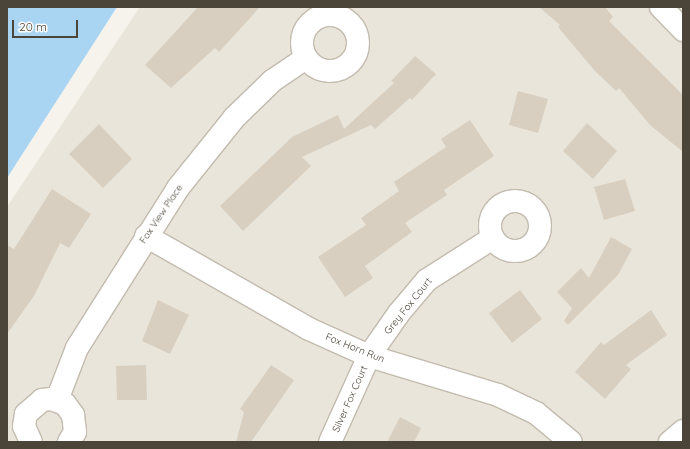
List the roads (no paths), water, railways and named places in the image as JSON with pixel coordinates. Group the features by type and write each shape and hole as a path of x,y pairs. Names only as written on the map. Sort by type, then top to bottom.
{"street":[{"path":"661,7 683,30"},
{"name":"Fox View Place","path":"57,400 66,368 146,236 206,150 234,118 272,81 306,58"},
{"name":"Fox Horn Run","path":"146,236 245,296 369,356 498,395 536,413 571,442"},
{"name":"Grey Fox Court","path":"369,356 427,280 494,238"},
{"name":"Silver Fox Court","path":"330,442 369,356"},
{"path":"31,442 24,426 26,414 42,400 57,400 73,415 75,432 69,442"},
{"path":"670,442 683,431"}],"water":[{"path":"7,7 117,7 7,178"}]}
